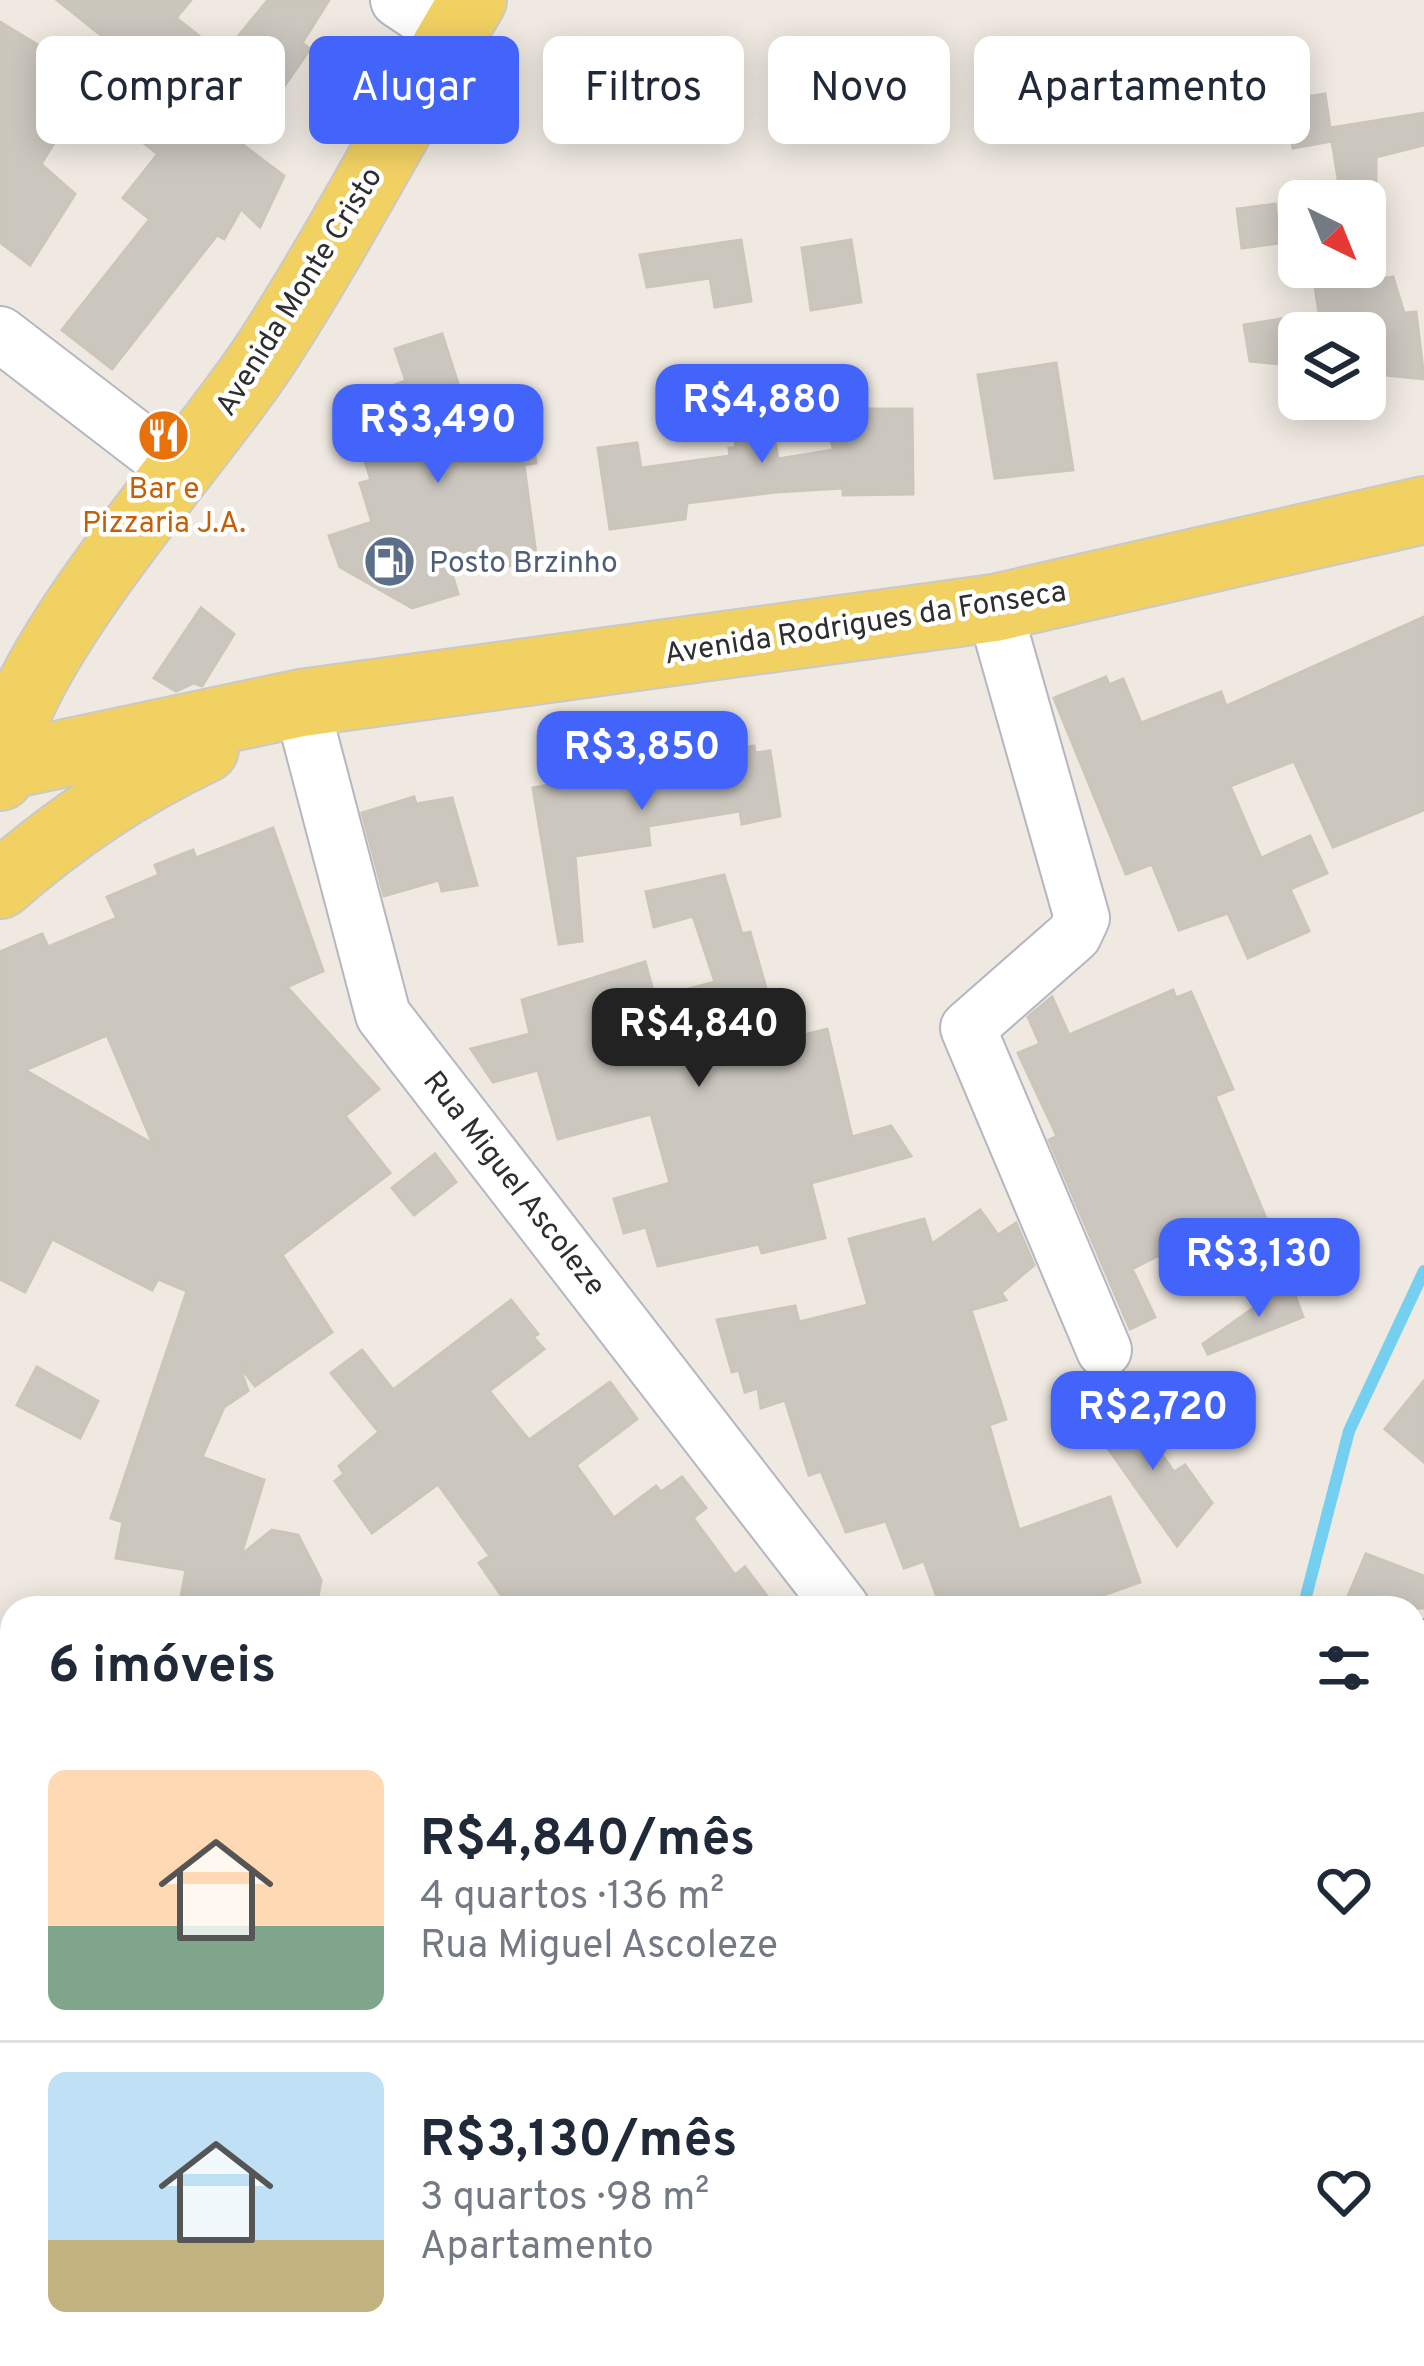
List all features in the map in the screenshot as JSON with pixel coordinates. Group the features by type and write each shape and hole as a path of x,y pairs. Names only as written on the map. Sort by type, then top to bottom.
{"main road":[{"name":"Avenida Monte Cristo","path":"0,777 30,687 107,570 269,349 462,18"},
{"name":"Avenida Rodrigues da Fonseca","path":"0,767 301,703 994,608 1424,510"},
{"name":"Avenida Monte Cristo","path":"0,688 107,570"},
{"name":"Avenida Rodrigues da Fonseca","path":"0,885 80,817 130,785 301,703"}],"street":[{"path":"398,0 462,18"},
{"path":"0,334 181,473"},
{"path":"994,608 1082,918 1074,934 968,1028 1104,1350"},
{"name":"Rua Miguel Ascoleze","path":"301,703 383,1015 833,1596"}],"building":[{"path":"57,0 191,0 176,18 199,36 102,36"},
{"path":"268,0 329,0 302,43 309,50 285,85 285,36 239,36"},
{"path":"0,22 36,44 36,144 53,144 41,164 75,194 30,265 0,242"},
{"path":"1325,94 1330,128 1424,113 1424,145 1376,157 1376,180 1338,180 1332,141 1293,148 1292,144 1310,144 1310,96"},
{"path":"145,144 244,144 284,176 260,227 241,209 224,239 217,235 112,369 62,330 150,219 123,198 158,154"},
{"path":"1275,204 1278,243 1242,248 1237,209"},
{"path":"741,240 751,301 715,307 710,278 647,287 640,255"},
{"path":"851,240 861,302 811,310 802,248"},
{"path":"1393,277 1404,313 1416,312 1424,379 1386,375 1386,312 1319,312 1315,288 1386,288 1386,278"},
{"path":"1278,319 1278,364 1250,361 1244,325"},
{"path":"442,334 471,424 528,415 536,463 524,465 537,562 452,574 458,594 412,608 340,567 329,536 372,522 360,483 371,480 356,433 379,426 368,394 406,381 395,349"},
{"path":"1056,363 1073,470 995,478 978,375"},
{"path":"766,392 778,459 833,450 829,424 854,423 854,409 912,409 913,494 843,495 843,488 776,492 687,503 685,519 610,529 598,448 637,443 641,468 730,456 729,448 736,448 729,397"},
{"path":"201,608 234,634 202,686 194,683 176,691 154,678"},
{"path":"1424,617 1424,810 1333,847 1294,761 1230,786 1261,858 1310,836 1327,873 1290,889 1309,931 1248,958 1228,913 1179,930 1152,864 1126,874 1054,698 1106,677 1109,685 1123,679 1141,723 1221,692 1226,706"},
{"path":"754,746 755,753 770,751 780,816 742,824 740,811 648,826 650,845 575,856 582,941 559,944 533,788"},
{"path":"414,797 416,804 452,798 477,885 442,891 439,880 384,896 362,813"},
{"path":"273,828 323,971 287,987 379,1089 345,1116 390,1173 282,1255 332,1332 255,1386 239,1365 248,1391 224,1407 202,1457 264,1480 241,1555 272,1530 298,1535 321,1580 318,1596 181,1596 186,1570 116,1558 123,1522 111,1518 187,1291 158,1279 152,1290 52,1239 25,1292 0,1279 0,952 42,934 48,947 117,918 107,897 159,875 155,865 193,850 196,858","holes":["107,1035 153,1144 25,1070"]},
{"path":"724,875 742,934 750,932 781,1041 827,1029 852,1137 891,1126 911,1156 811,1183 825,1238 762,1253 759,1244 658,1266 646,1227 624,1233 614,1199 670,1183 651,1114 558,1139 538,1070 493,1082 471,1049 530,1034 522,1000 645,962 655,998 715,982 693,916 654,927 646,892"},
{"path":"1173,990 1176,998 1191,992 1233,1089 1215,1096 1282,1257 1213,1290 1191,1239 1132,1269 1155,1317 1130,1329 1049,1140 1057,1136 1018,1053 1040,1044 1028,1017 1052,997 1069,1035"},
{"path":"435,1154 456,1182 414,1215 392,1188"},
{"path":"980,1210 998,1235 1016,1223 1034,1265 1001,1293 1006,1300 971,1310 1006,1419 989,1425 1019,1530 1110,1497 1140,1582 1100,1596 937,1596 924,1561 904,1568 886,1521 846,1532 821,1471 809,1475 785,1400 761,1408 758,1388 745,1392 739,1370 732,1372 717,1320 795,1306 799,1322 868,1305 849,1239 924,1219 932,1244"},
{"path":"1290,1282 1303,1317 1208,1354 1203,1344"},
{"path":"511,1300 544,1349 489,1391 529,1440 610,1382 637,1419 576,1465 614,1518 656,1486 661,1492 682,1477 706,1508 693,1518 735,1575 745,1567 767,1596 502,1596 479,1563 490,1556 438,1484 372,1533 335,1481 344,1474 339,1466 379,1432 331,1373 362,1350 393,1390"},
{"path":"37,1367 98,1401 80,1438 17,1405"},
{"path":"1424,1381 1424,1462 1385,1429"},
{"path":"1124,1401 1174,1472 1185,1465 1212,1503 1177,1546 1091,1424"},
{"path":"1366,1554 1424,1576 1424,1596 1348,1596"}],"waterway":[{"path":"1306,1596 1349,1431 1424,1271"}],"place":[{"name":"Bar e Pizzaria J.A.","path":"164,436"},
{"name":"Posto Brzinho","path":"390,562"}]}
